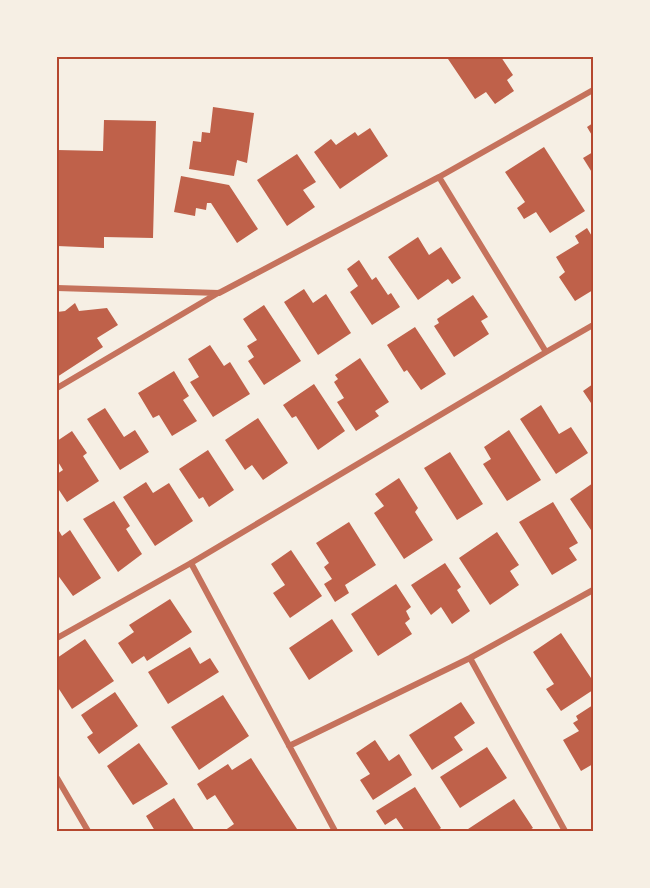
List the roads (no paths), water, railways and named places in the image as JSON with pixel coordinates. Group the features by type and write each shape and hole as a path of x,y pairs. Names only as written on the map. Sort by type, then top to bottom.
{"street":[{"path":"57,388 219,293 439,177 593,90"},
{"path":"439,177 546,352"},
{"path":"57,288 219,293"},
{"path":"57,639 192,563 593,326"},
{"path":"192,563 335,831"},
{"path":"289,746 470,658 593,590"},
{"path":"470,658 565,831"},
{"path":"57,778 88,831"}]}
